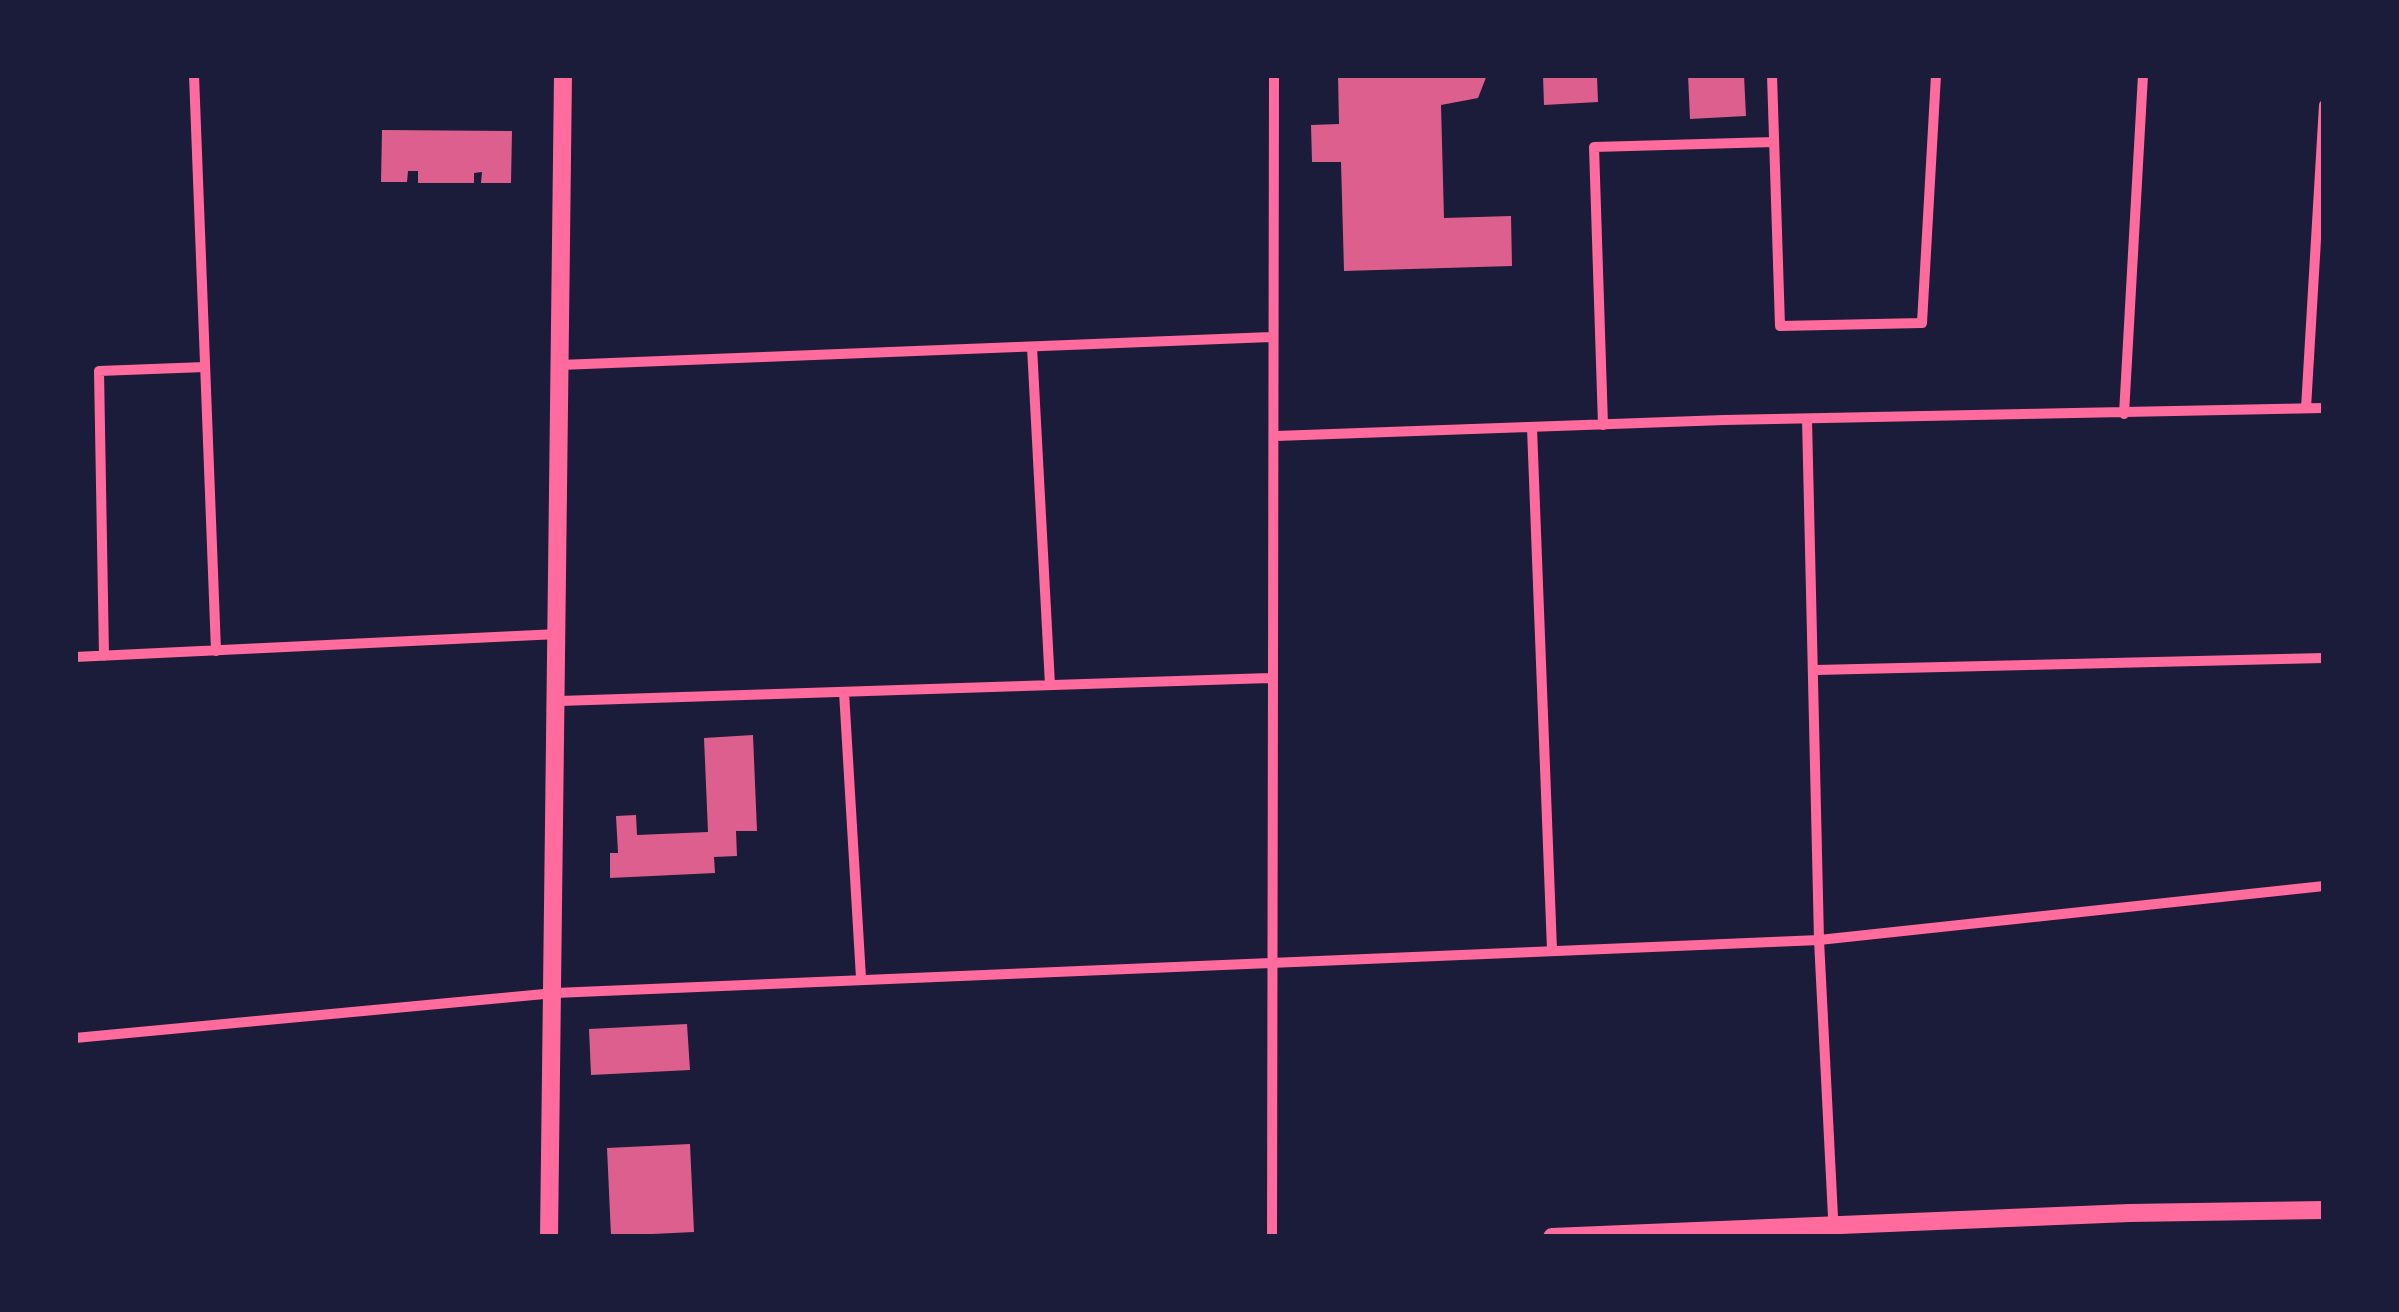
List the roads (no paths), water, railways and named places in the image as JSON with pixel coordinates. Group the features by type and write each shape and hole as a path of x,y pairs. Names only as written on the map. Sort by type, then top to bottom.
{"street":[{"path":"194,75 216,651"},
{"path":"550,1237 559,702 563,75"},
{"path":"1272,1237 1274,75"},
{"path":"1772,75 1780,326 1922,322 1936,75"},
{"path":"2124,414 2142,75"},
{"path":"2306,408 2324,105"},
{"path":"1602,425 1594,147 1774,142"},
{"path":"560,365 1271,337"},
{"path":"1032,346 1050,685"},
{"path":"104,656 99,372 205,367"},
{"path":"1276,436 2324,408"},
{"path":"1807,419 1816,670 1819,940 1834,1233"},
{"path":"1532,428 1552,950"},
{"path":"75,657 559,634"},
{"path":"1816,670 2324,658"},
{"path":"559,702 1270,678"},
{"path":"844,692 861,978"},
{"path":"75,1038 555,993 1819,940 2324,886"},
{"path":"1552,1237 1834,1233 2130,1213 2324,1210"}]}
